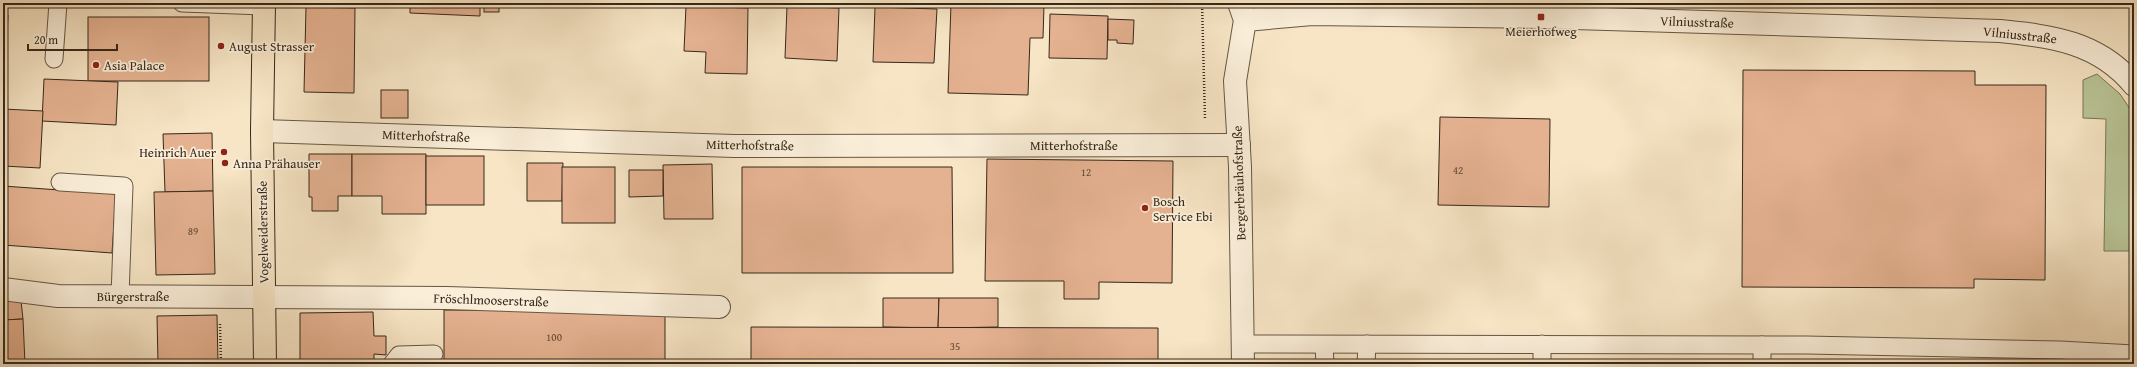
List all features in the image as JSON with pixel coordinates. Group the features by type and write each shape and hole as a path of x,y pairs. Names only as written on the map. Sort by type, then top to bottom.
{"main road":[{"name":"Vogelweiderstraße","path":"263,5 262,131 265,364"}],"street":[{"name":"Vilniusstraße","path":"1242,11 1312,14 1445,10 1555,18 2000,31 2042,35 2066,40 2089,50 2114,65 2134,85"},
{"name":"Bergerbräuhofstraße","path":"1242,11 1235,81 1239,145 1243,354"},
{"name":"Mitterhofstraße","path":"262,131 734,146 1239,145"},
{"name":"Bürgerstraße","path":"3,289 58,296 263,296"},
{"name":"Fröschlmooserstraße","path":"263,296 447,298 719,307"}],"lane":[{"path":"54,59 58,3"},
{"path":"182,3 263,5"},
{"path":"60,182 124,186 120,296"},
{"path":"1243,354 1324,345 1366,344 1762,345 2052,350 2134,354"},
{"path":"1366,344 1366,364"},
{"path":"1542,344 1542,364"},
{"path":"1324,345 1325,364"},
{"path":"1762,345 1762,364"},
{"path":"392,364 399,355 434,354"}],"path":[{"path":"1202,3 1204,20"},
{"path":"220,320 221,364"}],"green space":[{"path":"2097,74 2120,94 2134,115 2134,250 2132,251 2104,251 2106,119 2083,118 2083,80"}],"building":[{"path":"410,3 480,3 480,16 410,13"},
{"path":"484,3 499,3 499,12 484,12"},
{"path":"951,3 1044,5 1043,38 1030,38 1028,95 948,93"},
{"path":"686,6 748,8 747,74 705,73 706,52 684,51"},
{"path":"787,6 839,8 837,61 785,58"},
{"path":"306,7 355,8 354,93 304,92"},
{"path":"875,7 937,9 934,63 873,62"},
{"path":"1050,14 1108,16 1107,59 1049,58"},
{"path":"3,15 8,15 5,75 3,75"},
{"path":"88,17 209,17 209,81 88,81"},
{"path":"1108,19 1134,20 1133,44 1117,43 1117,40 1108,40"},
{"path":"1743,70 1975,71 1975,85 2046,85 2045,280 1974,279 1974,288 1742,287"},
{"path":"44,79 118,82 116,125 42,121"},
{"path":"381,90 408,90 408,118 381,118"},
{"path":"3,109 43,111 40,168 3,166"},
{"path":"1440,117 1550,119 1549,207 1438,205"},
{"path":"212,133 213,191 165,192 163,134"},
{"path":"309,154 352,154 352,196 338,196 338,211 312,211 312,197 309,197"},
{"path":"352,154 426,154 426,214 382,214 382,196 352,196"},
{"path":"426,156 484,156 484,205 426,205"},
{"path":"987,159 1173,161 1172,283 1099,282 1099,299 1064,299 1064,281 985,281"},
{"path":"527,163 563,163 562,201 527,201"},
{"path":"712,164 713,219 664,219 663,165"},
{"path":"562,167 615,167 615,223 562,223"},
{"path":"742,167 952,167 953,273 742,273"},
{"path":"629,170 663,170 663,196 629,197"},
{"path":"3,186 116,194 112,253 3,245"},
{"path":"213,191 215,274 156,275 154,192"},
{"path":"3,298 21,301 23,319 3,320"},
{"path":"883,298 939,298 938,328 883,327"},
{"path":"939,298 998,298 998,327 938,328"},
{"path":"444,310 665,311 665,364 444,364"},
{"path":"373,312 374,336 386,336 386,355 374,354 374,364 300,364 300,313"},
{"path":"217,315 218,364 158,364 157,316"},
{"path":"23,319 25,364 3,364 3,320"},
{"path":"751,327 1158,328 1158,364 751,364"}],"place":[{"name":"Meierhofweg","path":"1541,17"},
{"name":"August Strasser","path":"221,46"},
{"name":"Asia Palace","path":"96,65"},
{"name":"Heinrich Auer","path":"224,152"},
{"name":"Anna Prähauser","path":"225,163"},
{"name":"Bosch Service Ebi","path":"1145,208"}]}
